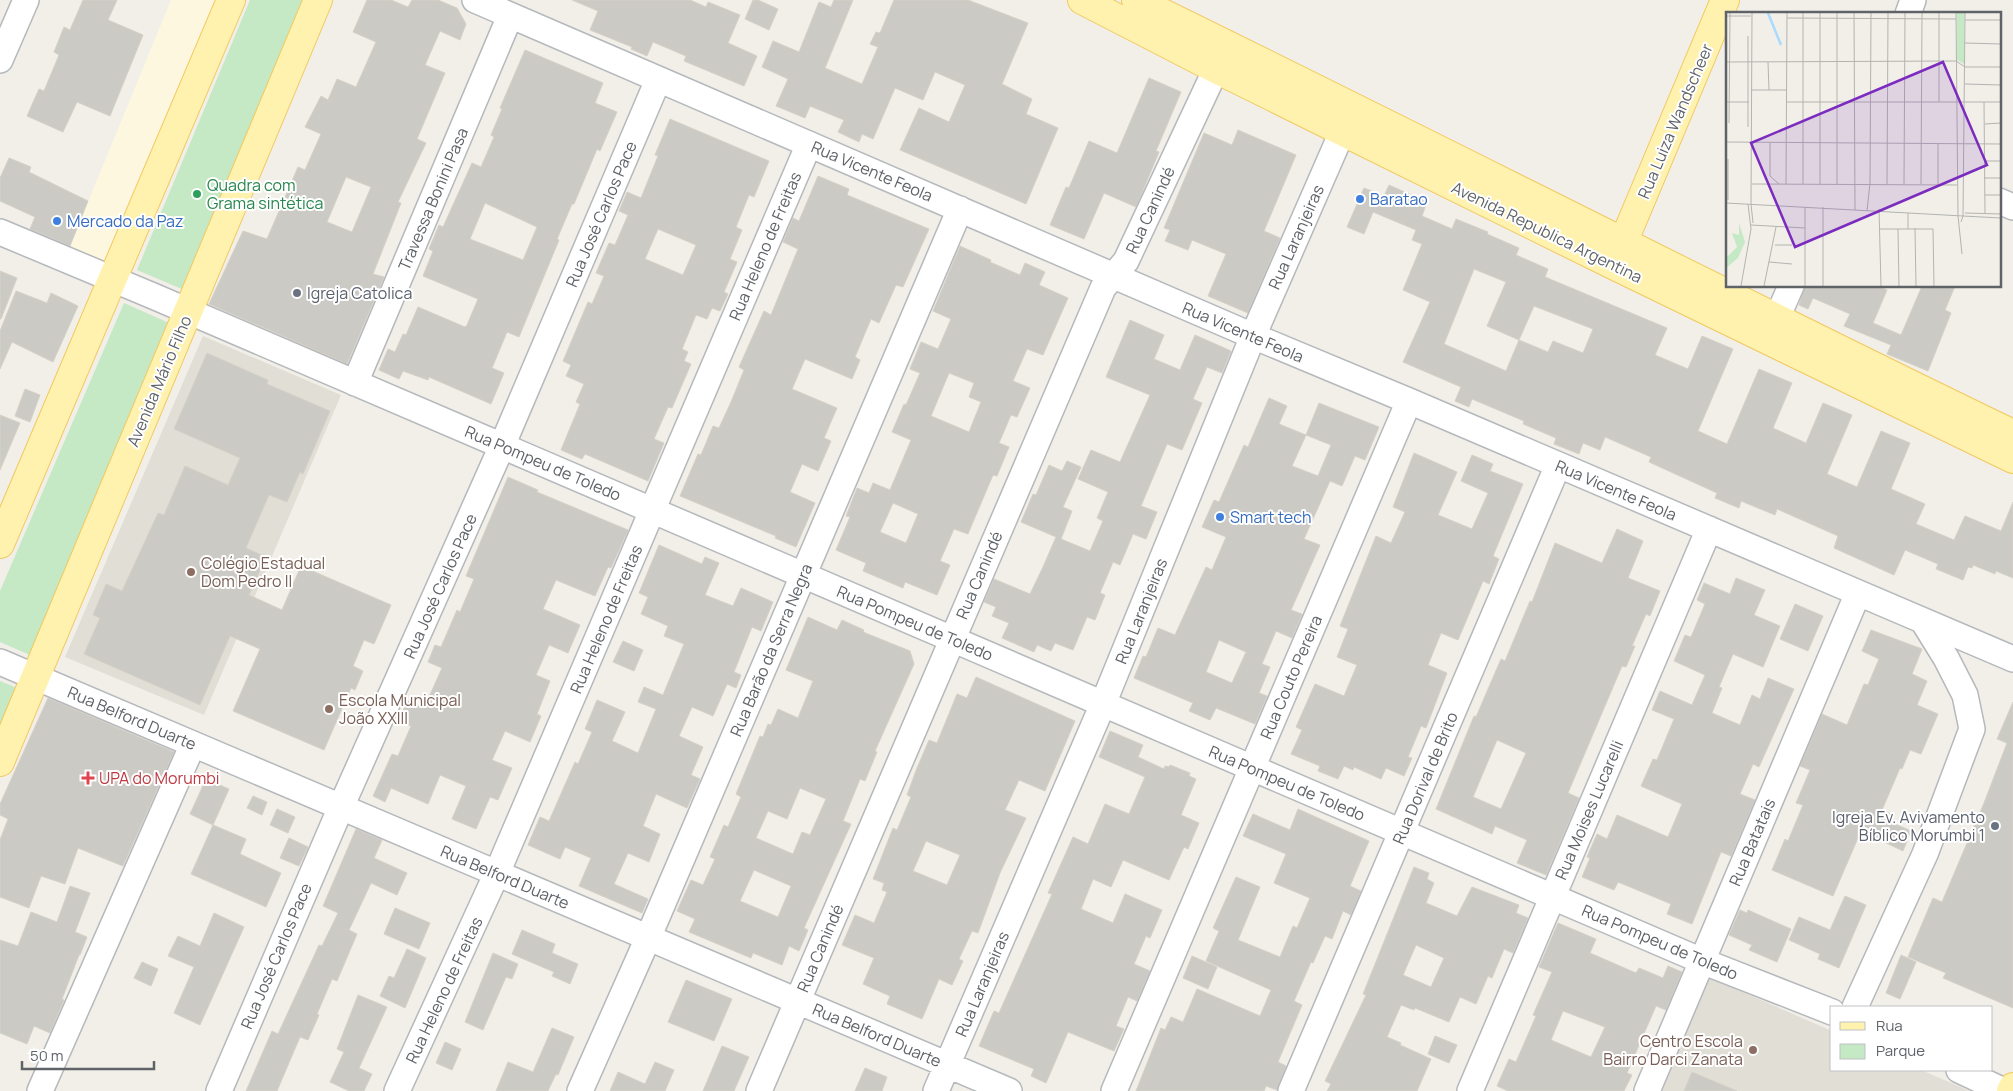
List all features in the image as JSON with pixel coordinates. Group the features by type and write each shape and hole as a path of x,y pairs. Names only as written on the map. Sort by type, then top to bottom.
{"main road":[{"path":"0,544 231,0"},
{"name":"Avenida Mário Filho","path":"0,762 318,0"},
{"name":"Avenida Republica Argentina","path":"1082,0 1130,7 1243,52 1340,100 1619,253 2013,459"},
{"name":"Rua Luiza Wandscheer","path":"1619,253 1725,0"},
{"name":"Avenida Republica Argentina","path":"1130,7 1216,69 1343,130 1619,253 1777,318 2013,434"},
{"path":"2011,1091 2013,1087"}],"street":[{"path":"2,51 26,0"},
{"name":"Rua Vicente Feola","path":"475,0 1253,336 2013,659"},
{"path":"1909,12 1913,0"},
{"name":"Travessa Bonini Pasa","path":"355,383 510,16"},
{"path":"1216,69 1224,59 1243,52"},
{"name":"Rua Canindé","path":"759,1091 951,639 1103,288 1126,261 1216,69"},
{"name":"Rua José Carlos Pace","path":"219,1091 340,807 502,446 658,80"},
{"path":"1340,100 1347,116 1343,130"},
{"name":"Rua Laranjeiras","path":"936,1091 1103,704 1253,336 1343,130"},
{"name":"Rua Heleno de Freitas","path":"397,1091 497,873 809,144"},
{"path":"2000,202 2013,208"},
{"name":"Rua Barão da Serra Negra","path":"580,1091 648,938 960,209"},
{"name":"Rua Pompeu de Toledo","path":"0,232 114,279 1702,961 1830,1011"},
{"path":"1777,318 1790,288"},
{"name":"Rua Couto Pereira","path":"1114,1091 1409,401"},
{"name":"Rua Dorival de Brito","path":"1291,1091 1558,464"},
{"name":"Rua Moises Lucarelli","path":"1470,1091 1709,529"},
{"name":"Rua Batatais","path":"1647,1091 1858,593"},
{"path":"1855,1006 1925,854 1972,729 1965,695 1946,658 1922,620"},
{"name":"Rua Belford Duarte","path":"0,662 1009,1091"},
{"path":"40,1091 193,744"},
{"path":"1961,1071 2004,1091"}],"shaded area":[{"path":"171,0 225,0 111,275 65,258"},
{"path":"203,336 341,395 204,715 65,657"},
{"name":"Centro Escola Bairro Darci Zanata","path":"1706,976 1830,1030 1830,1071 1923,1071 1970,1091 1656,1091"}],"green space":[{"path":"250,0 307,0 184,290 137,270"},
{"path":"124,303 169,323 30,655 0,642 0,591"},
{"path":"0,681 17,688 0,729"}],"building":[{"path":"83,0 117,0 108,20 143,35 110,116 77,102 63,132 27,116 39,89 44,91 59,55 54,52 64,27 70,30"},
{"path":"367,0 391,0 408,7 412,0 438,0 457,8 466,24 460,40 440,31 425,65 445,73 417,139 426,143 398,202 401,203 373,274 384,277 347,364 209,304 243,231 267,239 298,167 305,170 321,134 305,127 321,96 328,100 337,79 356,87 376,42 353,32","holes":["346,177 371,187 352,232 327,222"]},
{"path":"572,0 690,0 706,7 708,2 740,15 728,43 757,56 744,86 684,61 686,56 653,42 647,56 631,49 632,47 590,30 598,11"},
{"path":"753,0 758,0 778,9 769,30 745,19"},
{"path":"834,0 853,0 825,68 862,84 878,47 870,44 876,32 880,33 894,0 968,0 1028,23 1002,84 1032,99 1026,114 1058,128 1026,204 900,150 919,108 949,122 965,85 935,72 923,100 895,88 873,139 862,134 859,142 838,132 844,120 810,106 805,118 776,106 788,79 762,67 773,41 799,52 819,2 831,7"},
{"path":"525,50 603,83 595,103 617,112 600,151 597,149 574,204 572,204 519,337 507,332 492,368 504,373 491,404 429,377 428,380 403,371 399,379 379,370 388,349 395,352 403,334 406,335 418,307 465,327 467,325 478,299 423,276 433,251 429,249 439,225 443,227 472,163 481,167 494,137 491,135 502,109 500,108","holes":["485,203 537,227 523,260 470,239"]},
{"path":"1149,78 1181,92 1156,151 1159,152 1136,207 1104,193 1084,239 1050,225 1066,187 1069,188 1089,141 1117,153"},
{"path":"670,119 769,161 754,197 749,195 736,227 742,230 730,259 737,262 724,292 728,294 720,311 712,308 707,319 696,315 682,349 688,352 684,361 691,364 672,408 668,407 654,439 664,443 648,481 585,454 582,459 561,450 580,404 576,402 584,384 566,376 571,365 563,361 588,302 592,304 604,276 596,273 609,243 615,245 628,215 619,211 627,192 641,198 658,156 655,155","holes":["658,229 696,245 683,275 645,259"]},
{"path":"1238,130 1296,155 1264,231 1280,238 1248,313 1208,296 1226,254 1192,240 1188,250 1165,241 1170,230 1164,228 1204,133 1232,145"},
{"path":"9,158 31,167 29,172 88,201 70,246 30,229 35,217 0,201 0,178"},
{"path":"818,176 849,189 847,195 929,229 903,287 896,285 879,323 871,319 855,357 860,360 852,379 805,359 792,389 837,408 824,438 831,441 818,471 802,464 790,492 815,503 796,547 775,538 776,536 680,496 698,454 701,455 713,426 719,428 731,402 744,370 739,367 764,311 771,315 798,249 783,242 793,218 799,221"},
{"path":"1389,185 1427,202 1422,216 1452,229 1456,219 1488,232 1487,234 1519,248 1516,255 1548,269 1545,277 1667,328 1655,355 1688,369 1702,336 1733,349 1698,431 1727,444 1759,369 1792,383 1773,428 1806,443 1823,403 1852,415 1827,474 1857,487 1881,431 1910,443 1891,489 1925,504 1916,524 1954,540 1965,516 2001,531 2013,502 2013,578 1996,571 1995,574 1973,565 1972,568 1968,567 1963,580 1936,569 1938,564 1905,550 1894,575 1834,548 1838,536 1777,509 1775,515 1741,501 1739,508 1715,498 1717,493 1649,462 1651,457 1605,437 1600,450 1583,443 1579,454 1554,444 1556,438 1523,424 1524,421 1472,399 1469,407 1455,401 1461,387 1403,362 1430,302 1403,290 1422,244 1412,240 1416,230 1373,212 1364,234 1347,227 1364,188 1384,196","holes":["1474,269 1506,282 1487,326 1519,340 1506,371 1444,344","1534,306 1593,329 1583,353 1553,341 1548,352 1519,340"]},
{"path":"960,246 1020,275 1025,263 1045,272 1039,285 1068,298 1043,355 1027,349 1013,381 1030,388 1017,417 1011,415 999,443 1009,447 997,476 993,475 968,534 954,529 940,561 950,565 937,595 905,582 903,588 863,571 866,563 836,550 850,517 846,516 857,488 869,493 873,483 890,490 911,440 892,432 920,373 910,369 921,342 938,349 951,319 933,311","holes":["949,373 974,383 969,397 981,402 969,432 931,416","893,503 918,514 906,543 880,532"]},
{"path":"0,271 17,278 1,319 0,319"},
{"path":"1804,288 1882,288 1887,290 1873,323 1901,335 1921,288 1954,288 1945,310 1951,313 1928,371 1887,354 1891,345 1844,326 1850,314 1813,298 1808,309 1799,305"},
{"path":"16,291 47,303 51,293 78,306 53,362 12,342 0,369 0,331"},
{"path":"1130,320 1164,335 1154,359 1180,370 1195,335 1231,351 1222,373 1207,367 1193,399 1202,403 1182,450 1167,444 1141,506 1157,512 1146,539 1133,534 1120,565 1113,562 1100,593 1105,595 1095,620 1087,617 1073,650 1055,643 1051,651 1037,645 1034,652 1002,638 1009,623 992,616 996,607 984,602 994,579 1030,594 1043,567 1056,537 1021,522 1033,494 1036,495 1049,465 1062,471 1067,461 1081,467 1063,507 1072,511 1061,539 1090,551 1103,521 1097,518 1108,492 1078,479 1091,450 1120,462 1150,395 1106,377"},
{"path":"207,353 268,380 267,384 330,411 303,474 300,472 287,502 269,495 246,548 266,557 249,595 282,610 301,566 391,605 374,644 364,640 353,666 363,671 355,690 351,688 324,750 233,711 260,649 230,636 200,705 84,654 100,618 93,615 106,584 122,591 158,513 164,515 185,466 228,485 240,458 174,429"},
{"path":"25,389 40,395 30,422 15,416"},
{"path":"1269,398 1287,406 1279,424 1306,435 1319,403 1379,427 1365,460 1355,456 1342,486 1330,481 1304,539 1320,545 1291,610 1302,614 1292,638 1276,631 1262,664 1270,667 1259,693 1267,696 1255,724 1216,708 1210,720 1189,711 1193,703 1134,678 1143,656 1146,657 1158,628 1175,635 1206,567 1212,570 1226,537 1202,527 1214,500 1219,502 1244,445 1248,447","holes":["1306,435 1331,445 1318,476 1292,466","1219,640 1246,652 1232,683 1206,672"]},
{"path":"0,415 20,423 0,470"},
{"path":"1414,453 1457,472 1438,515 1472,529 1488,493 1461,481 1472,455 1493,464 1490,471 1523,484 1493,556 1499,559 1489,584 1483,581 1458,640 1441,633 1428,665 1447,673 1426,728 1421,726 1408,757 1412,758 1404,776 1386,768 1381,779 1354,767 1353,770 1344,766 1338,779 1318,771 1320,766 1291,754 1302,730 1296,727 1315,684 1344,696 1357,665 1337,657 1348,629 1340,626 1376,536 1391,543 1405,512 1393,507"},
{"path":"508,477 538,490 537,492 628,530 611,568 608,567 595,596 556,580 543,609 580,625 568,653 549,645 536,675 550,681 537,714 541,716 530,742 505,731 492,760 512,768 498,800 490,797 476,829 452,819 466,786 440,775 428,804 391,788 385,802 373,796 392,754 398,756 411,726 399,721 407,701 424,708 442,668 428,662 435,645 441,647 457,610 460,612 474,579 466,576"},
{"path":"1617,529 1643,541 1628,578 1660,591 1650,616 1646,614 1632,646 1635,646 1626,667 1622,666 1568,793 1579,798 1546,875 1517,863 1527,840 1495,826 1492,834 1436,809 1474,716 1476,717 1501,659 1505,661 1530,601 1532,602 1555,543 1602,563","holes":["1497,740 1526,753 1501,809 1473,797"]},
{"path":"659,545 702,564 705,557 719,563 705,595 733,606 741,588 773,602 761,631 752,627 734,672 741,675 736,688 727,684 713,716 692,707 679,736 703,747 691,775 700,779 687,808 656,794 643,826 660,834 649,862 628,853 614,884 648,899 642,913 579,886 591,858 565,847 560,859 528,845 540,817 549,821 575,762 578,764 592,732 585,729 597,700 625,712 612,741 638,753 656,709 638,702 644,687 663,695 684,644 664,636 668,626 641,614 648,597 639,593"},
{"path":"1736,578 1765,590 1754,615 1780,626 1763,667 1733,654 1719,687 1722,688 1712,713 1740,725 1752,695 1760,699 1768,678 1794,689 1759,767 1753,764 1740,794 1755,800 1731,856 1721,852 1692,924 1667,914 1671,904 1618,882 1614,890 1582,877 1590,858 1587,857 1597,834 1607,839 1617,815 1668,837 1682,804 1641,786 1653,759 1657,760 1674,719 1652,710 1660,691 1692,705 1705,675 1674,661 1685,635 1691,637 1705,604 1697,600 1704,583 1730,594"},
{"path":"1795,604 1823,616 1808,651 1780,639"},
{"path":"808,617 837,630 842,620 864,630 863,632 910,651 914,664 875,751 877,752 865,781 860,779 843,821 851,824 804,928 808,930 799,951 789,946 782,965 753,953 751,958 689,932 695,919 677,911 691,880 703,885 715,859 710,857 724,825 728,827 741,797 736,794 760,736 763,737 768,724 771,725 778,709 798,718 813,681 786,670","holes":["800,788 826,799 810,835 802,832 793,854 756,838 768,811 787,819","754,870 791,886 778,917 740,901"]},
{"path":"1871,630 1922,649 1912,674 1927,681 1917,705 1938,714 1921,754 1910,750 1882,810 1894,815 1891,822 1911,831 1903,851 1861,831 1833,896 1772,870 1785,839 1788,841 1803,805 1796,803 1810,770 1800,766 1822,714 1847,725 1864,684 1868,685 1879,659 1862,651"},
{"path":"623,641 643,650 634,671 613,662"},
{"path":"976,677 1075,721 1045,791 1019,780 1005,810 1026,818 1000,873 978,933 972,931 959,959 963,961 952,985 939,979 922,1019 887,1004 890,996 863,984 874,958 842,945 855,915 874,923 887,892 882,890 884,883 873,879 893,828 897,830 911,797 907,795 917,768 929,740 937,743 957,694 967,698","holes":["926,841 960,855 947,885 913,871"]},
{"name":"UPA do Morumbi","path":"48,698 174,752 123,866 78,848 65,884 41,876 29,908 0,897 0,840 8,819 0,815 0,804"},
{"path":"2013,702 2013,1008 1943,978 1946,973 1908,957 1933,898 1942,902 1984,803 2007,743 1997,739"},
{"path":"1110,731 1143,745 1138,757 1164,769 1165,766 1169,767 1170,765 1190,773 1189,776 1196,779 1181,815 1199,823 1188,849 1184,847 1169,880 1123,860 1111,887 1093,879 1081,909 1113,923 1125,894 1162,910 1150,938 1146,936 1134,964 1150,971 1137,1001 1128,997 1116,1026 1124,1029 1114,1051 1068,1032 1046,1083 1031,1076 1034,1069 979,1046 994,1011 999,1013 1052,894 1048,893 1073,837 1088,844 1105,804 1129,814 1145,777 1099,757"},
{"path":"206,779 229,789 213,825 190,814"},
{"path":"253,796 267,802 262,815 247,808"},
{"path":"277,809 295,817 288,833 270,825"},
{"path":"1298,809 1369,841 1350,886 1361,891 1351,915 1343,911 1332,939 1325,936 1294,1001 1302,1005 1278,1062 1286,1066 1277,1090 1266,1086 1264,1091 1136,1091 1161,1028 1165,1030 1171,1017 1183,1022 1197,989 1260,1016 1271,990 1206,961 1219,931 1213,928 1236,877 1260,887 1238,940 1280,957 1293,926 1297,928 1310,898 1274,883 1286,854 1243,836 1253,814 1290,830"},
{"path":"213,825 246,839 240,854 281,873 266,907 191,874"},
{"path":"356,829 382,840 374,858 407,873 397,895 371,883 349,930 357,934 337,981 332,979 308,1040 300,1037 277,1091 246,1091 272,1031 278,1034 319,945 322,946 338,913 323,906"},
{"path":"289,838 308,847 299,866 280,858"},
{"path":"1414,867 1429,873 1427,879 1434,883 1426,903 1457,916 1472,887 1519,905 1516,913 1528,918 1513,953 1504,949 1492,978 1488,976 1476,1004 1460,997 1449,1022 1415,1008 1414,1010 1401,1005 1387,1037 1431,1059 1417,1091 1327,1091 1331,1084 1325,1081 1366,995 1363,994","holes":["1416,945 1444,958 1431,987 1403,975"]},
{"path":"70,886 90,893 75,932 87,937 50,1033 34,1026 27,1044 0,1033 0,940 18,946 31,912 57,922"},
{"path":"1845,896 1866,905 1839,968 1818,959 1820,954 1789,940 1799,917 1830,930"},
{"path":"395,908 430,923 419,949 384,934"},
{"path":"1740,910 1747,913 1748,910 1791,929 1777,962 1749,950 1752,945 1729,935"},
{"path":"214,913 244,927 200,1025 174,1013 194,967 168,956 178,936 200,946"},
{"path":"1558,923 1596,939 1590,953 1636,973 1639,968 1663,978 1668,966 1682,972 1666,1010 1656,1006 1627,1073 1632,1075 1624,1091 1508,1091 1497,1086 1509,1059 1516,1062 1536,1016 1533,1015 1552,972 1539,967","holes":["1563,1011 1605,1027 1591,1057 1551,1040"]},
{"path":"522,930 555,944 552,953 578,964 570,984 552,976 554,972 512,954"},
{"path":"407,949 426,958 405,1008 380,996 389,976 394,978"},
{"path":"493,953 518,964 512,979 506,977 483,1030 465,1022"},
{"path":"1901,955 1916,962 1900,999 1886,993"},
{"path":"1192,956 1217,967 1208,989 1183,978"},
{"path":"142,962 158,969 151,986 134,978"},
{"path":"686,980 732,999 714,1041 668,1022"},
{"path":"358,995 387,1007 359,1068 372,1074 364,1091 349,1091 330,1082 344,1052 337,1049"},
{"path":"552,1028 574,1037 558,1075 556,1074 548,1091 496,1091 508,1062 533,1072"},
{"path":"1435,1036 1457,1045 1449,1063 1428,1054"},
{"path":"445,1042 461,1049 452,1070 436,1063"},
{"path":"722,1046 749,1057 734,1091 703,1091"},
{"path":"655,1062 674,1070 665,1091 610,1091 618,1072 645,1084"},
{"path":"865,1068 887,1077 882,1091 855,1091"},
{"path":"1692,1072 1737,1091 1684,1091"}],"place":[{"name":"Quadra com Grama sintética","path":"197,194"},
{"name":"Baratao","path":"1360,199"},
{"name":"Mercado da Paz","path":"57,221"},
{"name":"Igreja Catolica","path":"297,293"},
{"name":"Smart tech","path":"1220,517"},
{"name":"Colégio Estadual Dom Pedro II","path":"191,572"},
{"name":"Escola Municipal João XXIII","path":"329,709"},
{"name":"UPA do Morumbi","path":"88,778"},
{"name":"Igreja Ev. Avivamento Bíblico Morumbi 1","path":"1995,826"},
{"name":"Centro Escola Bairro Darci Zanata","path":"1753,1050"}]}
